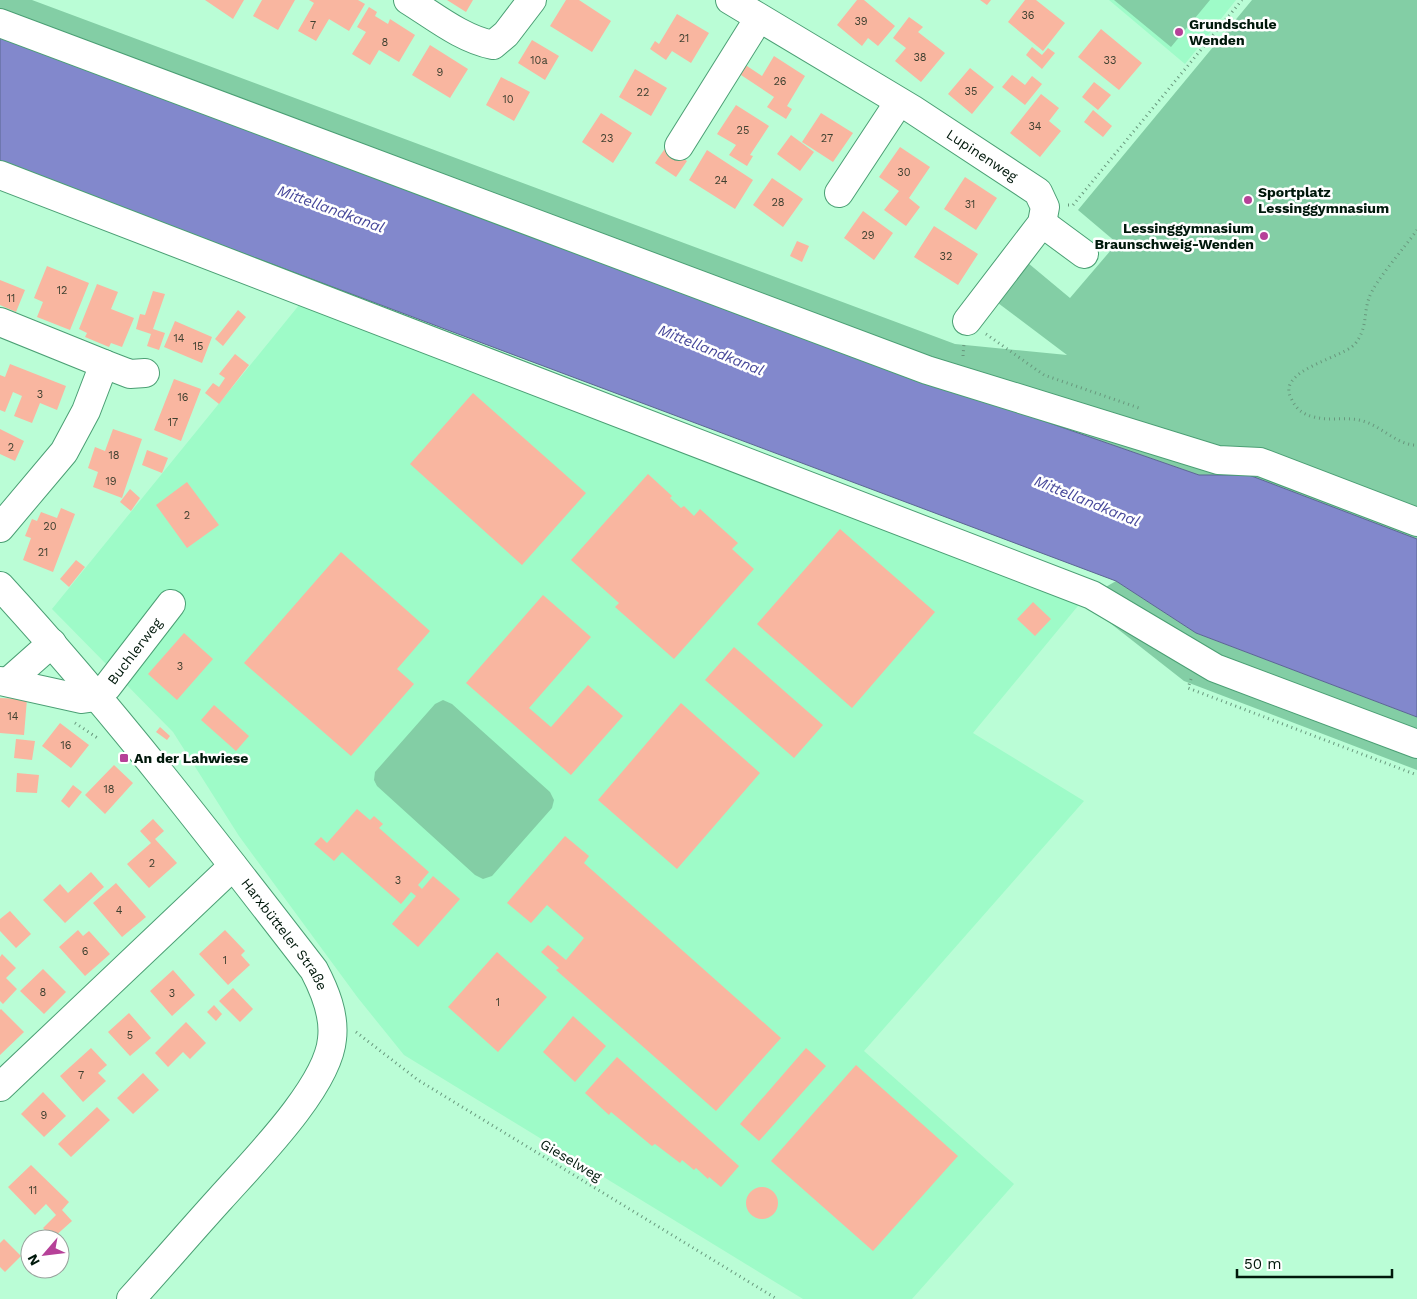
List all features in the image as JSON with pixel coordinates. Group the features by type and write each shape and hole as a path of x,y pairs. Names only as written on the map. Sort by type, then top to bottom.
{"street":[{"path":"408,0 464,35 481,42 493,44 506,34 532,0"},
{"name":"Lupinenweg","path":"730,0 899,102 1038,192 1044,215 1084,254"},
{"path":"679,146 759,18"},
{"path":"0,23 927,370 1218,460 1260,462 1417,522"},
{"path":"839,193 899,102"},
{"path":"0,175 1092,595 1215,668 1417,744"},
{"path":"967,321 1044,215"},
{"path":"0,322 130,374 145,373"},
{"path":"0,528 64,452 86,411 104,364"},
{"name":"Harxbütteler Straße","path":"0,586 52,643 142,749 314,970 326,992 332,1039 326,1061 298,1106 266,1147 131,1299"},
{"name":"Buchlerweg","path":"96,697 107,687 171,604"},
{"path":"4,681 52,643"},
{"path":"4,681 82,699 96,697"},
{"path":"0,1087 233,866"}],"path":[{"path":"1044,215 1073,205 1242,0"},
{"path":"1417,230 1368,299 1366,320 1354,345 1344,353 1312,365 1297,376 1289,390 1289,395 1301,412 1323,419 1353,418 1366,421 1404,443 1417,445"},
{"path":"927,370 963,356 967,321 1044,375 1144,410"},
{"path":"1188,688 1417,775"},
{"name":"Gieselweg","path":"357,1033 418,1080 777,1299"}],"shaded area":[{"path":"0,0 32,0 955,344 1067,355 998,303 1028,263 1070,298 1117,243 1078,210 1252,0 1417,0 1417,539 1249,475 1199,475 750,319 0,33"},
{"name":"Grundschule Wenden","path":"1109,0 1236,0 1185,64"},
{"path":"1114,0 1210,0 1171,47"},
{"path":"304,299 1082,601 973,733 1084,801 864,1051 1014,1184 912,1299 803,1299 404,1055 358,998 239,836 173,732 52,609"},
{"path":"1116,581 1196,633 1417,717 1417,770 1184,681 1082,601"},
{"path":"443,700 452,704 550,792 554,800 552,808 492,876 483,879 475,875 377,786 374,780 375,772 435,704"}],"water":[{"name":"Mittellandkanal","path":"0,33 750,319 1199,475 1249,475 1417,539 1417,717 1196,633 1116,581 0,162"}],"building":[{"path":"205,0 244,0 233,19"},
{"path":"262,0 295,0 278,30 253,16"},
{"path":"309,0 358,0 365,4 349,31 329,19 316,41 298,31 314,3"},
{"path":"447,0 473,0 466,12"},
{"path":"566,0 579,0 611,21 592,52 550,26"},
{"path":"857,0 864,0 895,26 878,46 868,38 862,46 837,25"},
{"path":"980,0 991,0 987,5"},
{"path":"1025,0 1036,0 1065,23 1043,51 1008,22"},
{"path":"369,7 377,12 375,16 388,24 390,19 415,35 399,62 379,50 370,65 352,54 366,32 357,27"},
{"path":"677,14 709,33 691,63 672,51 666,60 650,49 655,41 659,44"},
{"path":"909,17 923,27 918,32 945,53 921,82 895,61 906,48 893,38"},
{"path":"1101,29 1142,63 1119,90 1078,57"},
{"path":"532,40 559,56 545,80 518,63"},
{"path":"430,45 468,69 450,98 412,75"},
{"path":"1032,47 1042,55 1048,48 1055,53 1042,69 1026,55"},
{"path":"774,56 805,76 787,106 792,109 786,119 767,107 774,97 738,73 744,64 762,76"},
{"path":"970,68 994,87 972,114 948,94"},
{"path":"635,69 667,88 651,116 619,97"},
{"path":"1012,75 1025,85 1032,76 1042,84 1025,105 1002,87"},
{"path":"501,77 530,92 514,121 486,105"},
{"path":"1094,82 1111,95 1098,110 1082,97"},
{"path":"1041,94 1059,108 1049,121 1061,131 1040,157 1010,133"},
{"path":"736,105 769,126 750,155 753,156 747,166 729,155 736,145 717,134"},
{"path":"1093,110 1112,126 1103,137 1084,122"},
{"path":"601,113 632,133 613,163 582,142"},
{"path":"821,113 853,133 833,162 802,142"},
{"path":"791,135 814,152 800,171 777,154"},
{"path":"666,147 687,161 676,177 655,163"},
{"path":"900,147 930,167 909,198 920,207 906,226 884,210 899,191 879,177"},
{"path":"707,150 753,180 735,209 689,180"},
{"path":"965,177 997,198 976,230 944,209"},
{"path":"772,178 803,199 783,227 753,205"},
{"path":"863,211 893,233 874,260 844,238"},
{"path":"934,226 978,254 958,285 914,257"},
{"path":"797,241 809,246 802,262 790,256"},
{"path":"47,266 89,283 70,330 37,317 43,302 34,298"},
{"path":"0,280 25,290 16,312 0,305"},
{"path":"97,284 118,292 111,309 134,318 122,347 111,343 109,347 85,337 87,333 79,329"},
{"path":"153,291 165,294 153,329 165,333 159,350 147,346 151,334 136,329 140,314 145,315"},
{"path":"238,310 246,317 223,346 215,339"},
{"path":"175,321 212,337 202,363 164,347"},
{"path":"235,354 249,365 219,404 205,393 213,383 219,387 225,378 219,374"},
{"path":"10,364 66,386 57,410 40,403 32,423 14,416 22,396 13,392 5,412 0,410 0,375 5,377"},
{"path":"174,379 201,389 181,441 154,430"},
{"path":"473,393 586,493 522,565 410,464"},
{"path":"0,429 24,441 15,461 0,454"},
{"path":"113,429 142,439 122,498 93,487 98,472 88,468 95,447 105,451"},
{"path":"147,450 168,458 162,473 142,465"},
{"path":"648,474 672,496 670,498 681,508 684,506 694,516 700,509 738,543 732,549 754,569 674,659 615,607 619,603 571,560"},
{"path":"187,482 219,525 187,548 156,505"},
{"path":"130,489 140,498 131,511 120,502"},
{"path":"61,508 75,514 53,572 23,560 31,538 25,536 32,519 37,521 41,512 57,518"},
{"path":"840,529 935,612 852,708 757,624"},
{"path":"341,552 430,631 397,669 414,684 351,756 244,663"},
{"path":"76,560 85,567 69,587 60,579"},
{"path":"543,595 591,637 529,708 551,727 588,685 623,716 571,775 466,683"},
{"path":"1033,602 1051,619 1035,636 1017,619"},
{"path":"184,633 213,659 177,700 148,674"},
{"path":"734,647 823,725 794,758 705,680"},
{"path":"0,698 27,699 24,735 0,733"},
{"path":"681,703 760,773 677,869 598,800"},
{"path":"214,705 249,736 236,751 201,720"},
{"path":"60,723 89,745 71,768 42,746"},
{"path":"160,727 170,736 167,740 156,732"},
{"path":"16,739 35,741 32,760 14,758"},
{"path":"114,765 133,783 105,814 85,795"},
{"path":"17,773 39,775 37,793 16,792"},
{"path":"73,785 82,792 69,808 61,801"},
{"path":"357,809 370,820 374,816 383,824 379,828 429,872 418,885 422,889 433,876 460,899 418,947 392,924 416,896 411,892 401,904 342,852 334,861 314,844 321,837 327,843"},
{"path":"153,819 164,831 155,839 177,863 149,888 127,864 151,843 140,831"},
{"path":"565,836 589,856 584,863 781,1038 716,1111 556,970 559,968 541,952 548,945 566,960 584,938 547,905 531,923 507,903"},
{"path":"91,872 104,887 65,923 43,900 60,884 68,893"},
{"path":"116,883 146,917 122,937 93,903"},
{"path":"10,911 31,934 16,948 0,931 0,919"},
{"path":"78,930 83,936 89,931 110,954 85,976 59,947"},
{"path":"225,930 245,951 241,955 250,965 228,985 199,954"},
{"path":"497,952 547,997 498,1052 448,1007"},
{"path":"2,954 16,968 6,978 17,989 3,1004 0,1001 0,957"},
{"path":"43,969 66,992 44,1014 20,991"},
{"path":"173,970 195,995 172,1016 150,991"},
{"path":"233,988 253,1009 240,1022 219,1001"},
{"path":"214,1005 222,1014 216,1021 207,1012"},
{"path":"0,1010 24,1032 0,1055"},
{"path":"129,1013 151,1038 130,1056 108,1032"},
{"path":"573,1016 606,1046 575,1082 543,1052"},
{"path":"186,1022 206,1043 190,1059 183,1052 168,1067 155,1053"},
{"path":"91,1048 107,1065 98,1073 106,1081 83,1102 60,1076"},
{"path":"806,1048 826,1066 759,1141 740,1124"},
{"path":"617,1057 739,1166 721,1187 696,1168 694,1170 682,1160 680,1163 655,1144 652,1146 611,1112 609,1115 585,1093"},
{"path":"856,1065 958,1156 873,1251 771,1161"},
{"path":"143,1073 159,1090 133,1114 117,1098"},
{"path":"43,1092 66,1116 44,1137 21,1114"},
{"path":"97,1107 110,1120 71,1157 58,1144"},
{"path":"31,1165 69,1202 62,1210 72,1221 63,1229 44,1229 56,1215 46,1204 35,1215 8,1187"},
{"path":"762,1187 768,1188 773,1192 777,1197 777,1209 773,1214 768,1218 762,1219 756,1218 751,1214 747,1209 746,1203 747,1197 751,1192 756,1188"},
{"path":"4,1239 20,1255 5,1272 0,1267 0,1243"}],"place":[{"name":"Grundschule Wenden","path":"1179,32"},
{"name":"Sportplatz Lessinggymnasium","path":"1248,200"},
{"name":"Lessinggymnasium Braunschweig-Wenden","path":"1264,236"},
{"name":"An der Lahwiese","path":"124,758"}]}
